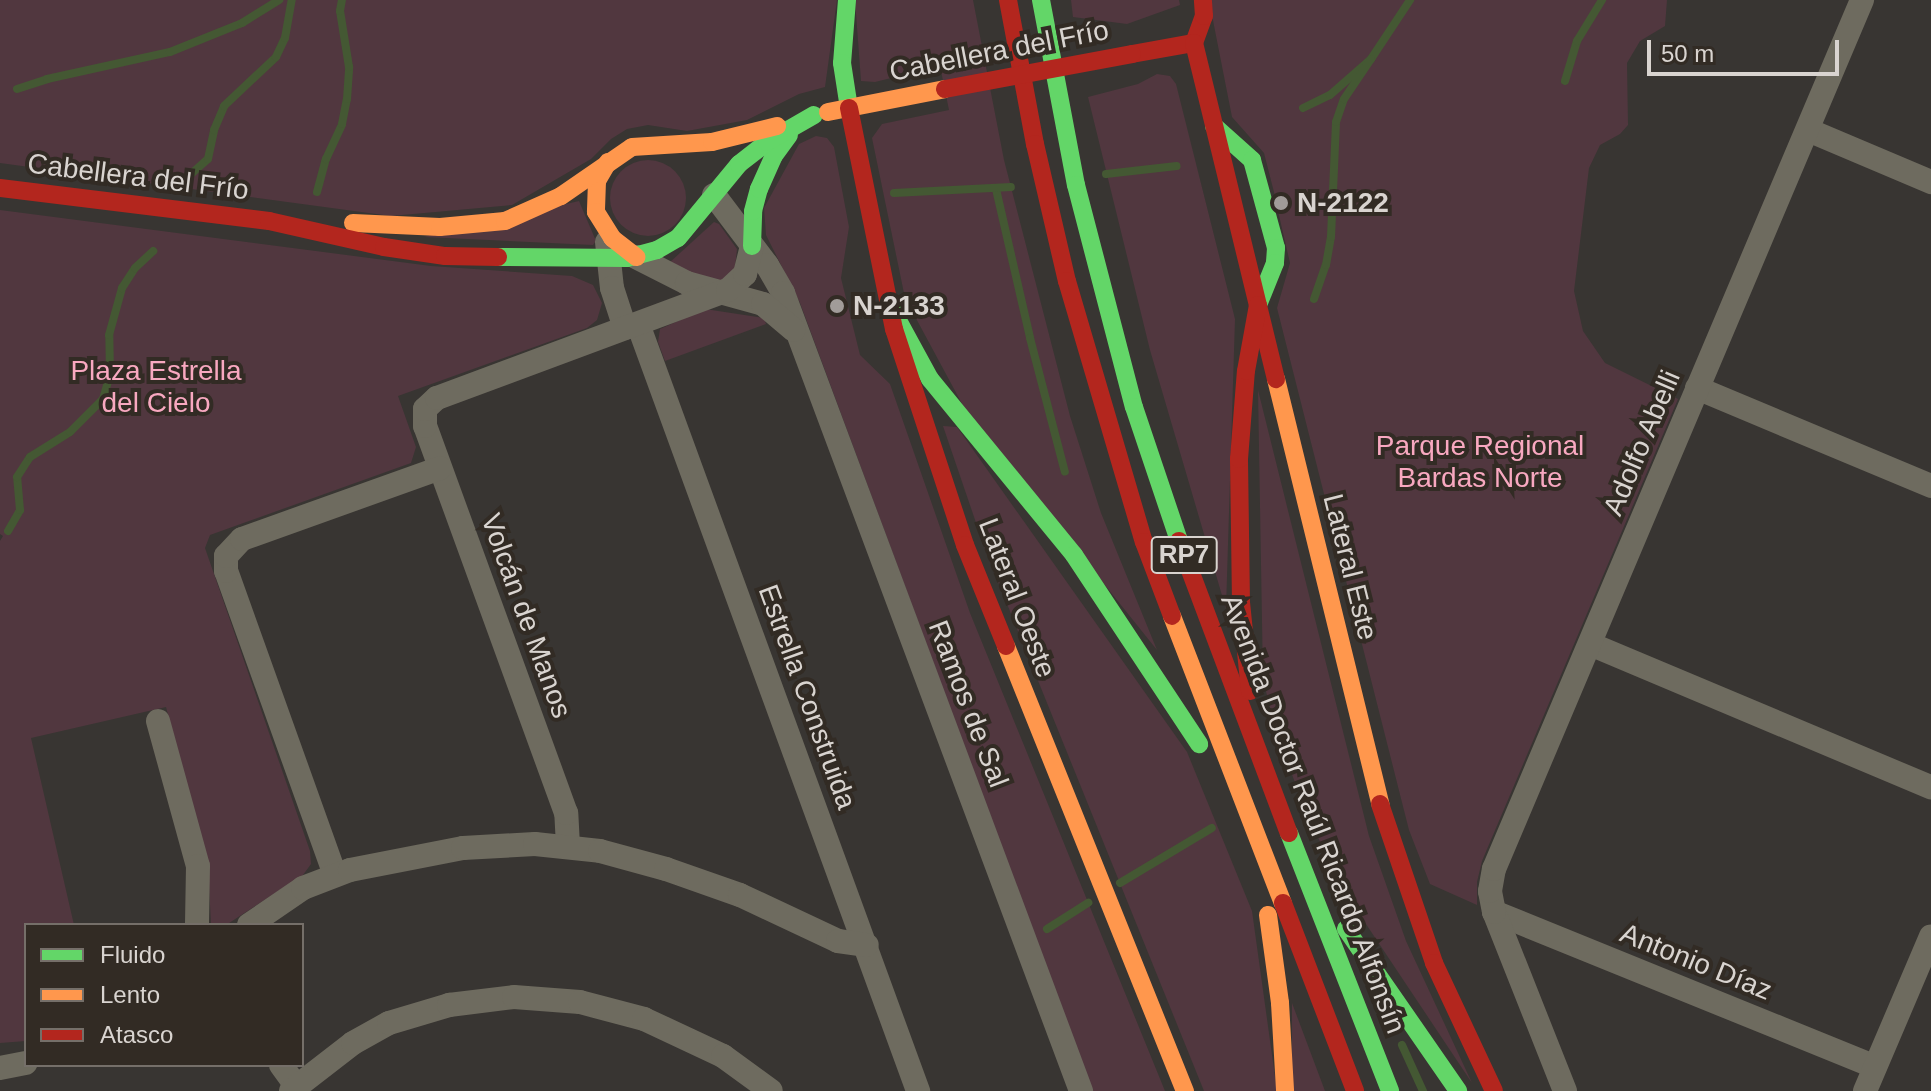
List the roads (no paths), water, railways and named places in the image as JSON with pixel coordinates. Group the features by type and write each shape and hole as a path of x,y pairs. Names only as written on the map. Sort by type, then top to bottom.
{"main road":[{"name":"Lateral Oeste","path":"847,0 842,63 901,355 980,586 1185,1091"},
{"name":"RP7","path":"1008,0 1051,216 1102,409 1153,568 1355,1091"},
{"name":"Avenida Doctor Raúl Ricardo Alfonsín","path":"1041,0 1076,185 1130,392 1203,612 1390,1091"},
{"path":"1194,43 1204,16 1203,0"},
{"name":"Cabellera del Frío","path":"0,188 269,221 440,227 489,224 548,203 632,147 724,140 849,108 1194,43"},
{"name":"Lateral Este","path":"1194,43 1386,828 1425,942 1494,1091"},
{"name":"Cabellera del Frío","path":"269,221 384,247 445,256 636,257 678,238 708,188 748,156 805,120"},
{"path":"752,246 753,211 759,189 773,157 805,120"},
{"path":"1214,126 1252,160 1276,248 1272,270 1258,305 1241,416 1240,547 1245,654 1264,768"},
{"path":"632,147 662,148 688,163"},
{"path":"608,161 599,174 596,212 607,232 636,257"},
{"path":"888,302 913,352 940,392 1038,509 1091,579 1255,834 1280,1003 1285,1091"},
{"path":"1303,867 1458,1091"}],"street":[{"name":"Adolfo Abelli","path":"1494,912 1490,891 1494,869 1862,0"},
{"path":"1808,130 1931,182"},
{"name":"Ramos de Sal","path":"708,188 778,283 1081,1091"},
{"name":"Estrella Construida","path":"607,232 612,288 632,326 867,945 918,1091"},
{"path":"632,326 721,293 745,274 752,246"},
{"name":"Ramos de Sal","path":"636,257 687,283 772,308 787,321 800,339"},
{"name":"Volcán de Manos","path":"568,846 566,813 425,426 425,409 437,398 632,326"},
{"path":"1697,388 1931,486"},
{"path":"335,875 226,571 228,551 242,539 440,468"},
{"path":"1590,644 1931,787"},
{"path":"158,721 198,866 197,923"},
{"path":"252,923 289,896 335,875 463,848 519,844 568,846 684,874 748,898 838,941 867,945"},
{"path":"1494,912 1565,1091"},
{"name":"Antonio Díaz","path":"1494,912 1875,1067"},
{"path":"1865,1091 1931,936"},
{"path":"282,1067 294,1089 346,1048 389,1023 449,1005 514,997 580,1002 644,1019 723,1056 771,1091"},
{"path":"0,1068 24,1063"}],"waterway":[{"path":"17,89 47,79 170,52 242,23 279,0"},
{"path":"190,175 208,159 214,130 224,106 276,57 285,38 292,0"},
{"path":"317,192 326,159 342,124 347,99 349,67 340,11 342,0"},
{"path":"1303,108 1330,95 1371,59 1410,0"},
{"path":"1565,81 1577,41 1602,0"},
{"path":"1314,299 1326,265 1331,237 1336,122 1344,99 1371,59"},
{"path":"1106,174 1177,166"},
{"path":"894,193 1011,187"},
{"path":"996,189 1065,472"},
{"path":"8,531 20,510 17,477 30,457 70,432 103,399 110,374 109,335 122,288 135,268 153,251"},
{"path":"1120,883 1212,828"},
{"path":"1047,929 1088,903"},
{"path":"1402,1045 1423,1091"}],"place":[{"name":"N-2122","path":"1281,203"},
{"name":"N-2133","path":"837,306"}],"park label":[{"name":"Plaza Estrella del Cielo","path":"156,387"},
{"name":"Parque Regional Bardas Norte","path":"1480,462"}]}
